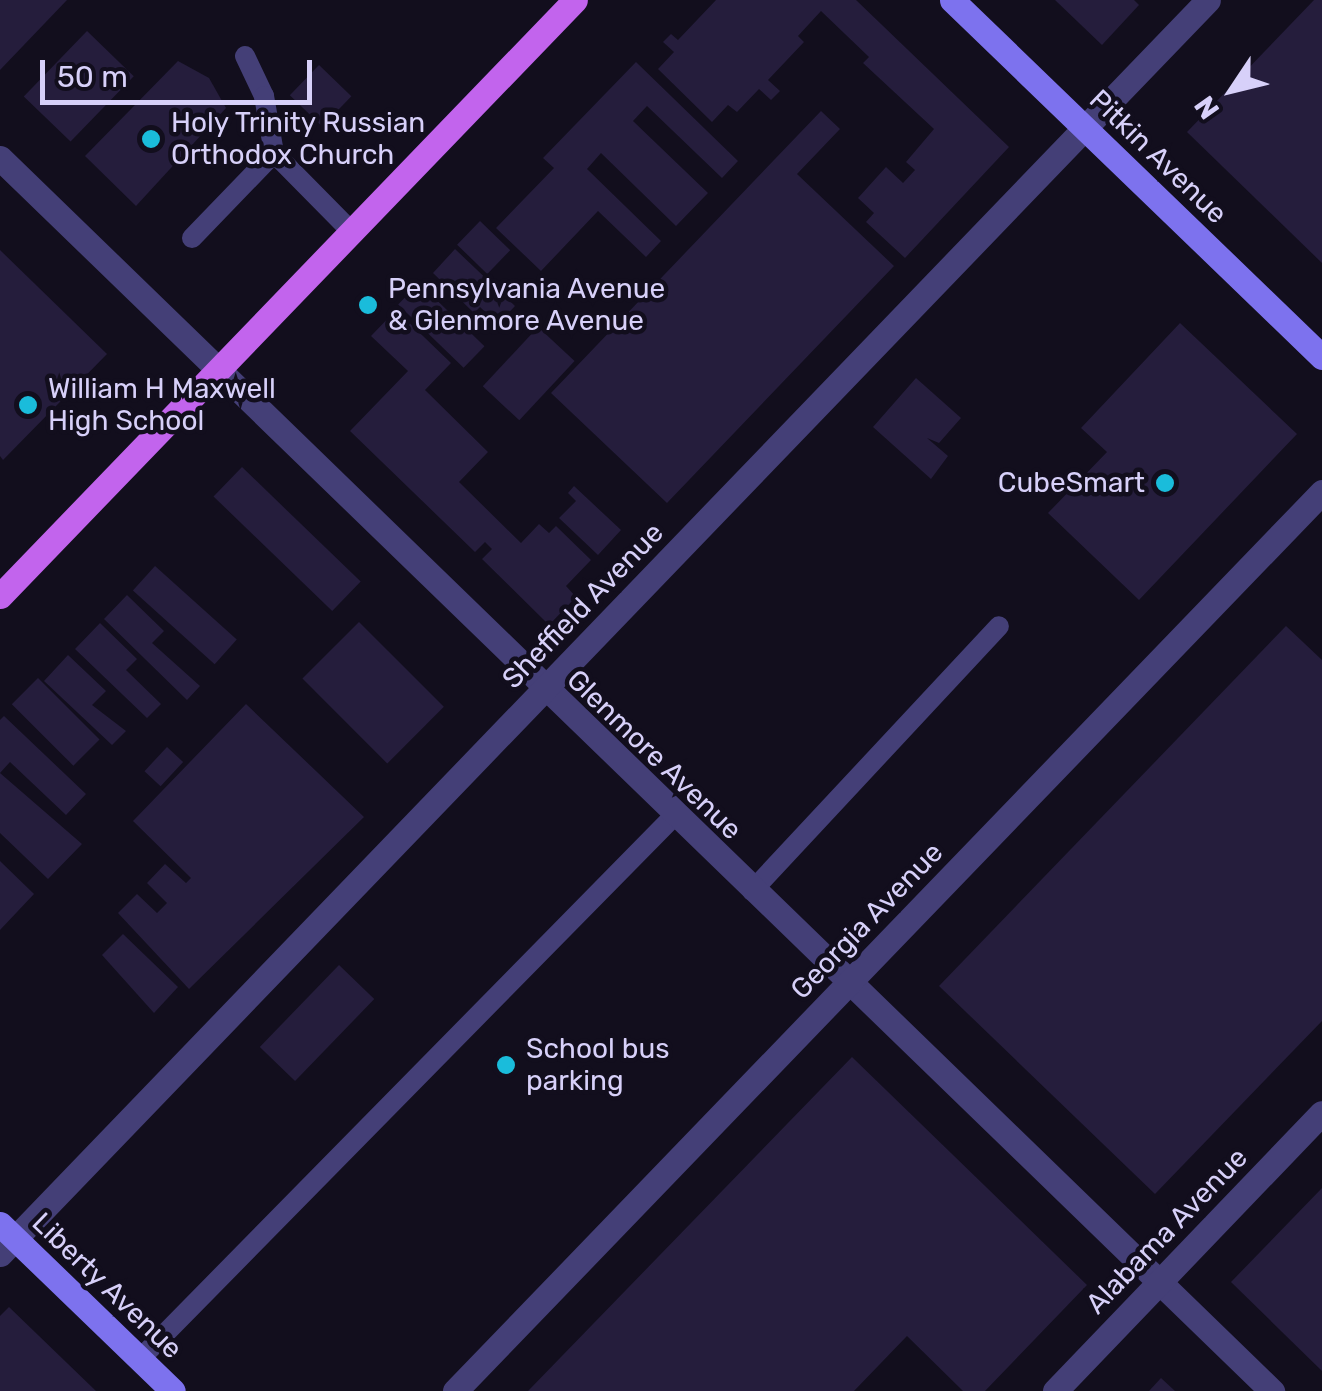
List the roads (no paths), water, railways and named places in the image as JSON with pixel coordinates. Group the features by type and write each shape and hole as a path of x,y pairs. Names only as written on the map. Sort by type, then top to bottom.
{"main road":[{"path":"0,596 575,0"}],"street":[{"name":"Pitkin Avenue","path":"953,0 1322,357"},
{"name":"Sheffield Avenue","path":"5,1239 544,690 1208,0"},
{"name":"Glenmore Avenue","path":"0,158 221,367 673,817 1272,1391"},
{"name":"Georgia Avenue","path":"455,1391 1322,492"},
{"name":"Alabama Avenue","path":"1054,1391 1322,1113"},
{"name":"Liberty Avenue","path":"5,1239 173,1391"}],"lane":[{"path":"245,56 264,96 274,153 352,232"},
{"path":"192,238 274,153"},
{"path":"752,892 999,626"},
{"path":"140,1359 673,817"}],"place":[{"name":"Holy Trinity Russian Orthodox Church","path":"151,139"},
{"name":"Pennsylvania Avenue & Glenmore Avenue","path":"368,305"},
{"name":"William H Maxwell High School","path":"28,405"},
{"name":"CubeSmart","path":"1165,483"},
{"name":"School bus parking","path":"506,1065"}]}
